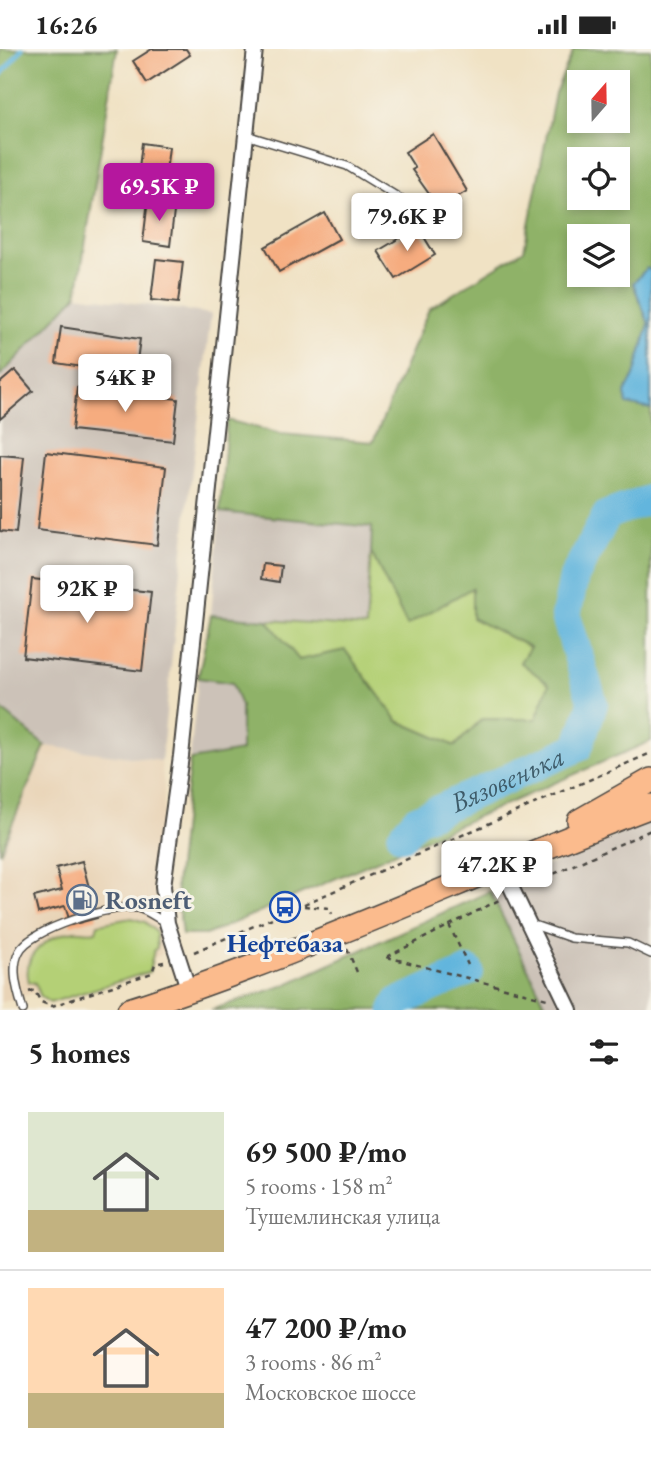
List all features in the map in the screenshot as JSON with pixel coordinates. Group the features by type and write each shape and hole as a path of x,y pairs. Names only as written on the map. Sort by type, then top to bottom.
{"main road":[{"path":"506,861 651,781"},
{"path":"129,1010 189,991 341,932 506,861 651,806"}],"street":[{"path":"189,991 167,923 163,886 181,756 256,49"},
{"path":"506,861 527,922 568,1007"}],"lane":[{"path":"245,135 347,166 429,216"},
{"path":"23,1010 15,966 19,950 30,937 45,929 112,911 138,908 167,923"},
{"path":"527,922 571,938 628,943 651,954"}],"path":[{"path":"19,995 34,990 41,1002 52,1006 152,973 155,964 178,957 524,811 651,753"},
{"path":"449,925 468,965"},
{"path":"387,957 568,1007"}],"shaded area":[{"path":"77,295 211,314 161,761 45,746 0,708 0,376"},
{"path":"220,512 372,527 366,627 211,615"},
{"path":"198,678 232,683 241,706 241,752 190,760"},
{"path":"45,746 161,761 164,788 161,955 0,1003 0,853"},
{"path":"651,820 651,1010 548,1010 490,891"}],"green space":[{"path":"0,49 117,49 77,295 0,376"},
{"path":"574,49 651,49 651,271 646,269 633,284 649,324 634,376 625,393 627,404 651,409 651,741 206,935 182,935 176,885 190,760 241,751 241,706 232,683 198,678 211,615 267,620 299,660 345,650 398,721 455,746 482,719 536,719 549,684 520,662 530,647 472,618 472,588 407,625 371,552 372,527 220,512 227,420 281,434 373,442 429,309 524,250 555,93"},
{"path":"371,552 388,582 472,588 472,618 530,647 550,684 536,719 482,719 455,746 398,721 345,650 299,660 267,620 366,627"},
{"path":"0,708 45,746 0,853"},
{"path":"490,891 548,1010 211,1010 285,985"},
{"path":"131,918 145,922 156,932 157,948 154,950 149,972 50,1003 41,997 35,983 29,982 29,963 39,947 65,933 96,931 98,924"}],"water":[{"path":"647,268 651,271 651,409 627,404 625,393 634,376 649,324 633,283"}],"building":[{"path":"152,49 186,49 190,55 147,83 133,61"},
{"path":"433,134 467,191 439,208 412,170 415,168 405,152"},
{"path":"142,143 169,147 164,188 137,185"},
{"path":"148,200 175,203 170,246 143,242"},
{"path":"325,213 339,239 279,272 265,247"},
{"path":"418,227 435,255 396,279 378,251"},
{"path":"156,259 183,262 178,303 151,300"},
{"path":"61,327 140,339 135,375 56,363"},
{"path":"15,370 33,391 0,419 0,383"},
{"path":"77,387 178,399 173,441 72,430"},
{"path":"46,452 166,467 157,545 37,530"},
{"path":"0,455 24,457 16,533 0,531"},
{"path":"263,564 281,566 279,582 261,579"},
{"path":"32,579 151,592 142,671 23,657"},
{"path":"82,861 97,918 71,925 65,906 38,913 34,897 62,890 56,868"}],"waterway":[{"path":"0,76 22,49"},
{"name":"Вязовенька","path":"402,836 416,820 578,747 593,704 566,616 574,577 607,515 651,499"},
{"name":"Вязовенька","path":"394,1010 398,1002 469,971"}],"place":[{"name":"Rosneft","path":"82,900"},
{"name":"Нефтебаза","path":"285,907"}]}
